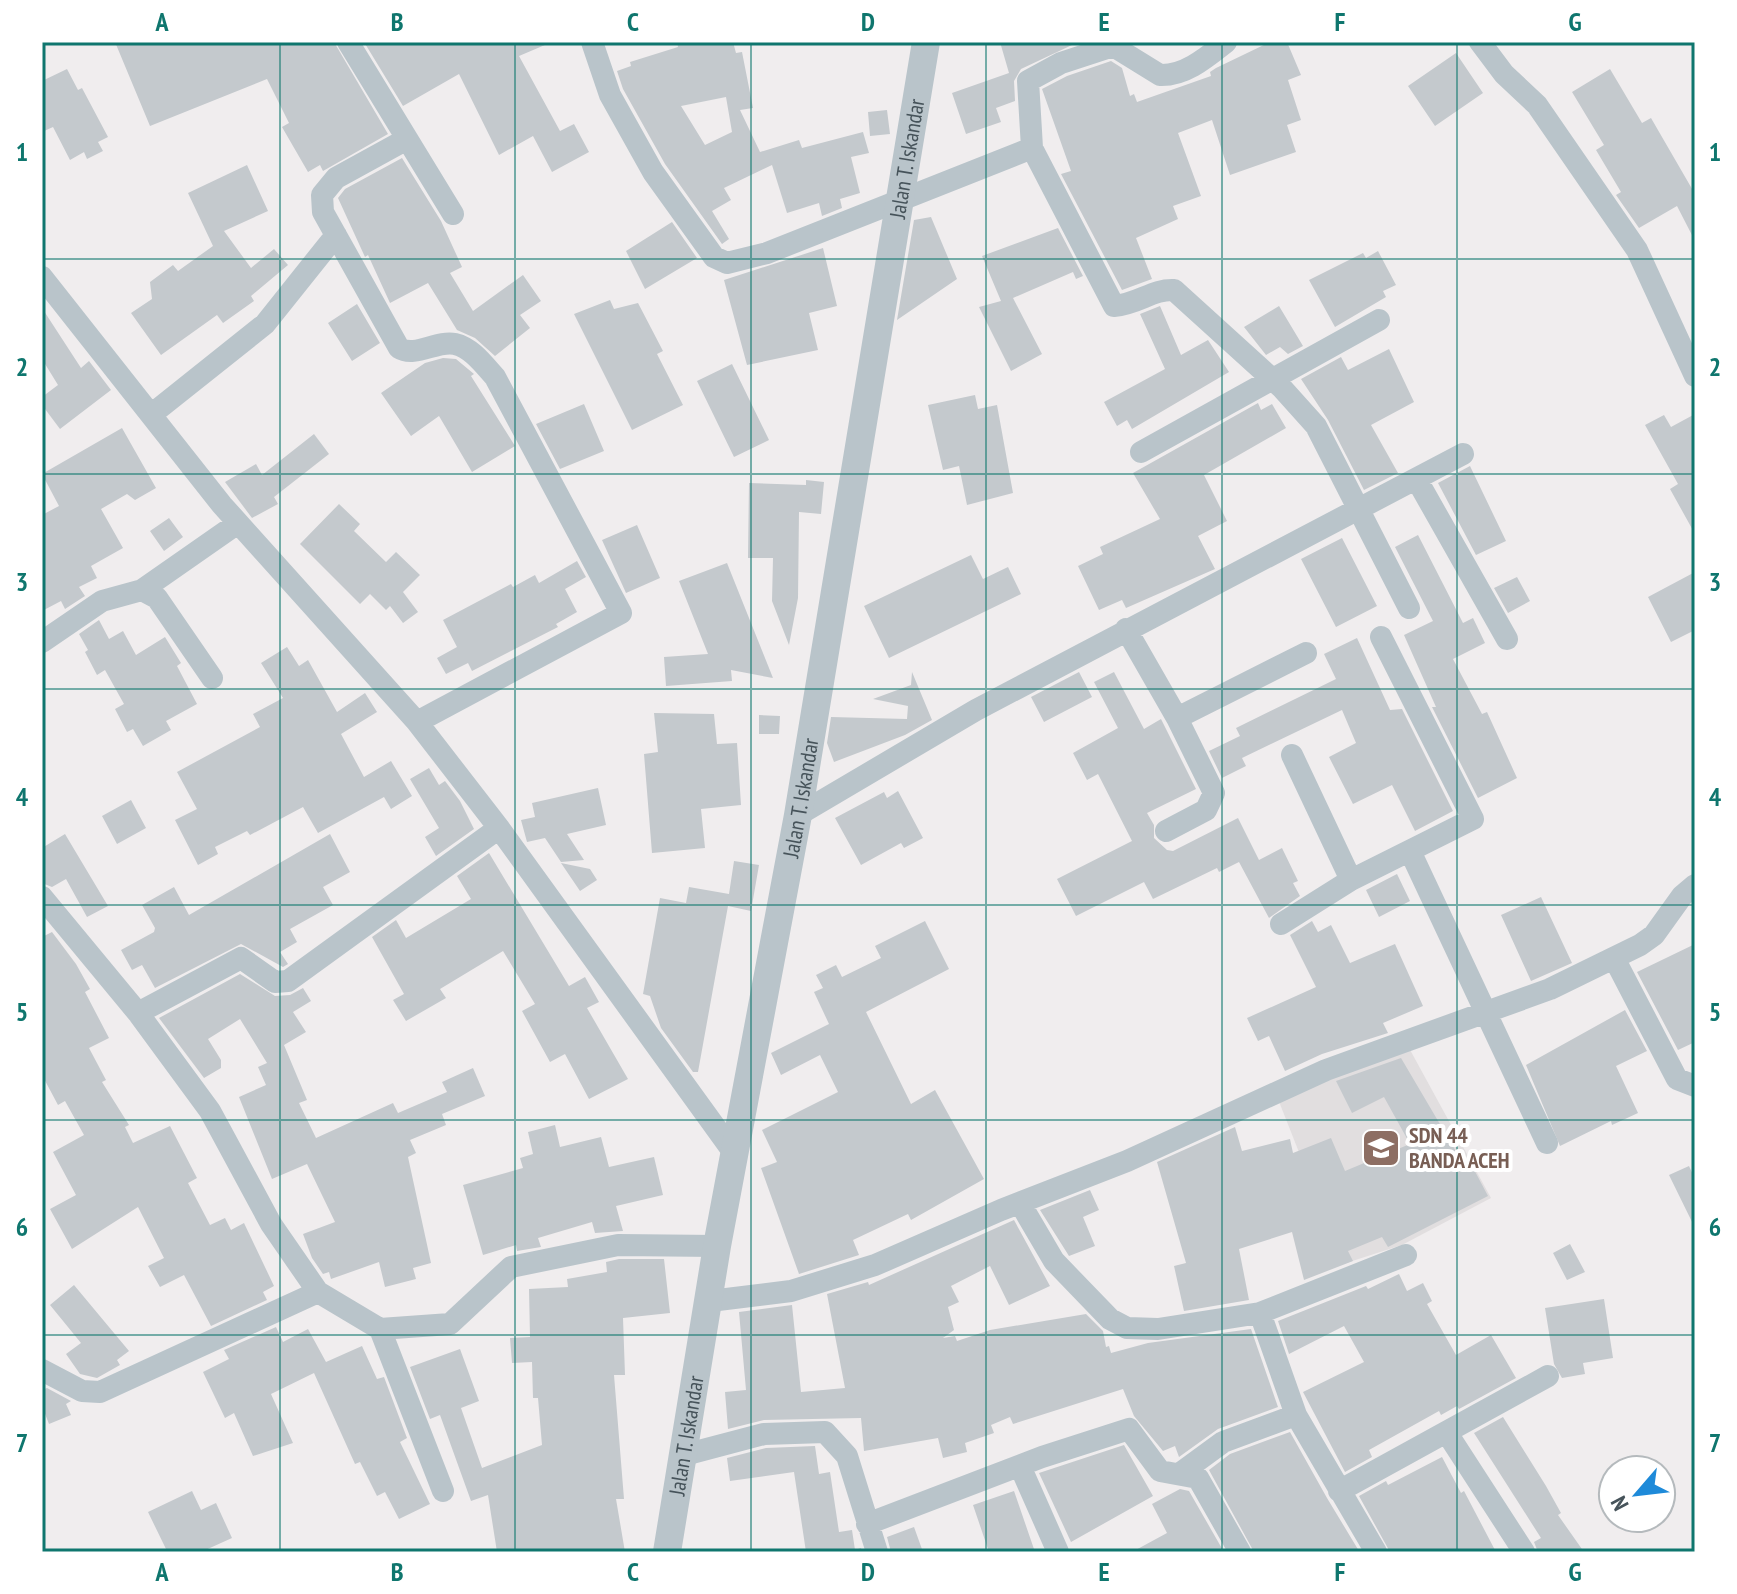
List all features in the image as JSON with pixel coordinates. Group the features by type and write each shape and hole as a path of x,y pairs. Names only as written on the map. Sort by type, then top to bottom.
{"street":[{"path":"348,42 453,214"},
{"path":"592,42 610,95 653,172 714,257 727,263 767,253 1032,148"},
{"name":"Jalan T. Iskandar","path":"667,1552 717,1246 798,815 926,42"},
{"path":"1226,42 1204,60 1168,75 1160,75 1113,46 1094,50 1028,81 1032,148 1114,306 1135,304 1160,290 1174,290 1272,378 1316,426 1409,608"},
{"path":"1480,42 1504,74 1537,105 1637,250 1695,376"},
{"path":"407,139 336,178 322,195 323,212 399,348 408,352 454,344 474,356 495,377 621,608 618,617 417,722"},
{"path":"152,414 265,324 336,235"},
{"path":"42,277 49,301 152,414 238,523 417,722 499,828 734,1153"},
{"path":"1141,452 1379,320"},
{"path":"798,815 976,710 1463,454"},
{"path":"1417,480 1507,639"},
{"path":"42,642 102,601 142,590 238,523"},
{"path":"142,590 157,598 212,678"},
{"path":"1126,629 1177,718 1214,793 1206,810 1166,831"},
{"path":"1281,924 1351,880 1473,819 1381,637"},
{"path":"1177,718 1306,653"},
{"path":"1292,755 1351,880"},
{"path":"138,1013 241,958 275,982 288,981 499,828"},
{"path":"1410,851 1547,1143"},
{"path":"710,1301 791,1291 875,1265 1127,1161 1326,1070 1550,989 1654,935 1682,896 1695,885"},
{"path":"42,897 138,1013 210,1111 271,1224 318,1292 380,1329 450,1324 511,1267 618,1245 717,1246"},
{"path":"1614,958 1677,1079 1695,1086"},
{"path":"1020,1203 1054,1261 1110,1319 1127,1328 1158,1329 1260,1313 1406,1255"},
{"path":"42,1370 82,1391 100,1392 318,1292"},
{"path":"1260,1313 1296,1415 1376,1552"},
{"path":"380,1329 443,1491"},
{"path":"1339,1491 1548,1376"},
{"path":"1182,1472 1223,1442 1296,1415"},
{"path":"867,1524 1129,1429 1160,1471 1192,1474 1204,1484 1240,1552"},
{"path":"684,1455 764,1434 825,1432 847,1456 877,1552"},
{"path":"1447,1433 1524,1552"},
{"path":"1020,1466 1058,1552"}],"shaded area":[{"name":"SDN 44 BANDA ACEH","path":"1403,1037 1491,1198 1402,1245 1343,1264 1278,1099"}],"building":[{"path":"115,42 334,42 388,134 323,171 320,165 308,172 282,127 289,123 267,79 150,126"},
{"path":"364,42 552,42 519,56 560,131 574,124 589,152 552,172 533,136 499,155 459,74 403,106"},
{"path":"677,42 733,42 736,53 742,52 753,108 740,110 760,152 799,140 802,148 863,132 869,153 851,157 860,193 840,199 842,208 822,216 819,203 787,213 772,165 724,188 731,200 712,211 729,239 722,244 665,164 623,89 617,71 631,66 630,62 678,47","holes":["726,97 732,132 705,145 681,106"]},
{"path":"1000,42 1072,45 1021,69 1014,81 1015,101 996,108 1001,122 966,134 952,93 1009,73"},
{"path":"1270,42 1287,42 1301,75 1288,80 1301,120 1287,125 1296,152 1230,175 1212,120 1178,133 1201,196 1173,206 1178,219 1136,238 1152,279 1122,290 1061,174 1071,171 1042,89 1067,76 1111,61 1122,68 1130,96 1134,94 1137,102 1211,76 1210,72 1216,68"},
{"path":"1456,53 1483,93 1435,126 1408,86"},
{"path":"67,69 78,90 82,88 108,137 98,142 103,151 87,159 84,152 70,160 53,127 42,132 42,81"},
{"path":"1610,69 1642,123 1651,118 1695,194 1695,241 1677,206 1639,228 1616,195 1621,192 1596,150 1604,145 1572,92"},
{"path":"887,110 890,134 870,136 868,112"},
{"path":"402,158 441,221 462,267 450,273 473,311 523,275 541,301 520,315 530,328 495,356 475,338 457,330 428,283 390,303 368,255 365,257 338,198 345,189"},
{"path":"247,165 268,211 224,231 251,268 274,249 288,265 251,296 254,301 223,323 217,315 161,355 131,313 152,299 150,282 173,265 178,271 213,246 188,193"},
{"path":"931,217 957,279 897,320 914,220"},
{"path":"672,222 697,258 645,289 626,251"},
{"path":"1058,228 1083,276 1076,279 1073,272 1013,298 1042,354 1011,371 979,307 1001,301 982,256"},
{"path":"823,248 837,306 809,313 818,350 747,365 724,280"},
{"path":"1378,251 1396,285 1383,291 1386,297 1335,327 1309,280 1363,253 1366,258"},
{"path":"610,300 614,309 638,303 663,351 657,354 683,405 632,430 574,314"},
{"path":"357,304 380,343 352,361 328,323"},
{"path":"1160,306 1181,355 1208,340 1229,372 1132,429 1127,420 1117,426 1104,402 1165,369 1140,314"},
{"path":"1279,306 1303,346 1288,354 1280,347 1266,355 1244,327"},
{"path":"42,308 81,368 89,361 111,390 60,429 42,405 42,397 58,385 42,359"},
{"path":"1389,349 1414,402 1371,425 1398,473 1364,490 1328,420 1301,379 1341,357 1348,370"},
{"path":"443,358 456,359 474,374 471,376 515,446 472,472 439,416 411,436 381,393 425,363"},
{"path":"732,364 769,440 734,457 697,381"},
{"path":"975,395 978,409 997,405 1013,493 967,505 959,466 943,470 928,405"},
{"path":"1258,403 1261,410 1272,404 1286,428 1204,475 1227,521 1198,536 1215,569 1126,608 1122,600 1099,610 1078,566 1103,554 1100,547 1160,519 1133,473"},
{"path":"584,404 604,451 560,469 536,424"},
{"path":"1695,414 1695,534 1670,489 1678,484 1645,425 1664,415 1671,427"},
{"path":"122,428 156,488 135,500 127,494 101,509 123,548 91,566 97,578 79,587 85,596 65,609 61,601 42,611 42,515 59,506 42,474"},
{"path":"314,434 329,454 274,497 278,504 252,518 225,482 256,464 262,475"},
{"path":"1470,466 1506,541 1476,555 1438,483"},
{"path":"806,480 824,482 821,514 799,512 798,598 789,645 772,601 773,558 748,558 749,483 806,485"},
{"path":"339,504 360,524 354,531 386,562 396,552 420,575 403,592 418,612 403,623 390,606 386,610 370,594 360,604 300,544"},
{"path":"169,518 183,537 164,551 150,531"},
{"path":"637,525 660,578 626,593 602,540"},
{"path":"1418,535 1463,623 1473,618 1485,643 1453,659 1482,714 1487,712 1517,778 1478,798 1432,707 1436,707 1404,635 1433,621 1395,547"},
{"path":"1342,538 1377,606 1336,627 1301,559"},
{"path":"971,555 983,579 1008,567 1021,594 889,658 864,606"},
{"path":"577,561 586,577 565,589 577,612 556,624 558,627 472,671 468,663 446,674 437,658 457,647 443,620 511,584 513,587 535,575 539,583"},
{"path":"727,563 773,678 731,670 732,681 666,686 664,657 708,654 679,581"},
{"path":"1695,572 1695,630 1671,642 1648,597"},
{"path":"1517,577 1530,601 1508,613 1494,588"},
{"path":"99,620 109,639 123,631 136,655 165,637 181,663 177,666 197,704 166,721 171,730 143,746 133,729 127,732 115,709 124,704 105,670 97,675 85,652 88,650 79,634"},
{"path":"1357,638 1390,710 1402,709 1453,811 1415,831 1392,785 1353,804 1329,757 1356,743 1342,710 1242,758 1246,766 1222,778 1209,751 1240,736 1236,728 1336,679 1324,654"},
{"path":"287,647 299,666 308,660 337,712 365,693 377,712 341,734 364,777 391,761 412,796 391,809 384,797 318,833 303,807 250,835 247,831 215,847 218,854 198,865 175,820 197,809 177,772 260,727 253,714 283,698 261,663"},
{"path":"912,672 932,720 905,735 834,762 827,743 831,717 907,719 908,706 873,699 911,685"},
{"path":"1079,672 1092,697 1044,722 1031,697"},
{"path":"1114,672 1144,729 1161,719 1196,789 1147,813 1154,825 1154,838 1167,850 1173,851 1238,818 1259,860 1282,848 1298,881 1293,883 1300,896 1269,918 1239,862 1219,872 1217,868 1153,899 1144,882 1076,916 1057,879 1132,841 1098,774 1087,780 1073,753 1118,728 1094,682"},
{"path":"654,713 714,714 717,744 737,743 741,805 701,809 705,848 652,853 644,754 658,752"},
{"path":"759,715 780,716 779,734 759,734"},
{"path":"429,768 439,785 445,781 460,801 474,829 436,856 425,837 439,828 410,779"},
{"path":"598,788 606,825 567,834 584,860 561,862 545,838 527,842 521,820 535,817 532,803"},
{"path":"898,791 923,838 904,848 901,843 861,865 835,818 884,792 887,798"},
{"path":"131,800 146,828 117,844 102,816"},
{"path":"65,834 108,906 87,917 66,879 52,887 42,883 42,848"},
{"path":"330,834 350,872 323,887 333,905 290,929 297,942 280,952 288,964 283,967 241,944 155,988 142,965 132,970 121,950 154,932 155,928 142,905 174,887 189,915"},
{"path":"489,853 569,986 585,977 599,1002 587,1008 628,1079 589,1099 565,1054 550,1062 522,1011 535,1004 503,951 440,989 446,998 406,1021 393,1000 404,994 372,937 396,920 406,938 471,899 457,876"},
{"path":"734,861 759,865 751,911 728,906 698,1072 693,1072 661,1028 650,996 643,994 660,898 686,903 689,887 729,894"},
{"path":"561,863 590,869 597,880 580,891"},
{"path":"1397,874 1410,901 1379,917 1366,890"},
{"path":"1541,897 1572,963 1531,981 1501,915"},
{"path":"925,921 949,969 866,1012 911,1104 935,1090 984,1179 911,1220 908,1214 853,1240 859,1255 799,1274 761,1168 777,1162 762,1130 838,1092 820,1055 781,1075 771,1053 829,1024 814,992 823,988 816,975 836,965 842,977 881,958 875,946"},
{"path":"1312,921 1318,932 1331,925 1350,963 1395,944 1423,1006 1383,1023 1388,1033 1322,1054 1285,1071 1269,1036 1258,1041 1247,1018 1316,987 1290,935"},
{"path":"52,932 90,989 85,992 109,1038 89,1048 106,1080 102,1082 129,1125 125,1127 133,1143 170,1126 197,1178 188,1183 210,1225 225,1218 231,1230 244,1223 274,1286 263,1292 267,1300 211,1326 184,1275 160,1287 148,1266 164,1258 138,1207 72,1249 50,1209 76,1195 53,1152 84,1135 65,1101 58,1105 42,1075 42,937"},
{"path":"1695,944 1695,1042 1678,1050 1637,972"},
{"path":"240,974 275,996 290,995 303,988 311,1001 293,1012 306,1032 284,1045 307,1100 299,1103 316,1138 393,1103 398,1113 447,1092 442,1082 473,1068 485,1096 442,1114 446,1125 410,1140 416,1153 408,1157 431,1263 413,1268 416,1279 385,1287 379,1262 331,1279 329,1272 323,1274 312,1258 303,1234 335,1222 307,1164 272,1179 239,1097 266,1085 258,1067 267,1063 240,1019 208,1039 221,1060 221,1068 204,1078 159,1018"},
{"path":"1625,1010 1647,1051 1616,1066 1638,1113 1612,1125 1611,1121 1560,1146 1526,1065"},
{"path":"1401,1058 1464,1165 1470,1162 1488,1196 1388,1247 1382,1237 1348,1251 1353,1261 1304,1280 1292,1232 1239,1249 1249,1300 1184,1311 1174,1266 1186,1263 1157,1162 1235,1127 1242,1151 1290,1139 1293,1153 1331,1138 1345,1171 1410,1144 1384,1097 1352,1113 1336,1081"},
{"path":"555,1125 560,1147 601,1137 609,1167 654,1157 663,1195 616,1206 623,1231 595,1233 592,1222 538,1238 541,1247 517,1251 516,1245 483,1255 463,1185 523,1168 520,1158 533,1154 528,1132"},
{"path":"1689,1166 1695,1179 1695,1228 1669,1175"},
{"path":"1090,1190 1099,1210 1083,1217 1095,1246 1069,1256 1040,1210"},
{"path":"1014,1220 1050,1286 1009,1305 990,1266 951,1286 959,1302 948,1307 954,1330 943,1338 955,1336 957,1341 990,1330 1086,1314 1103,1331 1106,1347 1109,1346 1111,1353 1148,1343 1251,1329 1278,1407 1218,1429 1179,1457 1175,1446 1163,1451 1134,1416 1123,1389 1013,1424 1010,1417 991,1425 994,1433 965,1443 967,1452 943,1458 938,1438 864,1451 861,1418 764,1420 728,1429 725,1392 746,1390 739,1312 792,1305 801,1392 845,1388 827,1294 868,1282 869,1285"},
{"path":"1570,1244 1585,1272 1567,1280 1553,1253"},
{"path":"664,1259 670,1313 623,1318 625,1375 614,1375 624,1499 616,1499 625,1552 589,1552 589,1549 497,1552 488,1495 471,1501 440,1415 430,1419 410,1367 460,1349 479,1401 461,1408 482,1468 542,1445 538,1398 533,1398 532,1362 512,1363 510,1338 530,1337 529,1289 568,1287 567,1279 607,1272 606,1262"},
{"path":"1399,1274 1407,1291 1423,1283 1432,1301 1427,1304 1456,1355 1491,1335 1516,1378 1459,1409 1457,1406 1441,1415 1439,1411 1369,1450 1372,1457 1345,1472 1303,1392 1364,1362 1344,1326 1289,1354 1278,1321 1366,1286 1368,1289"},
{"path":"74,1285 129,1351 117,1360 120,1365 97,1378 80,1374 66,1354 81,1343 50,1305"},
{"path":"1604,1299 1613,1358 1583,1363 1585,1374 1562,1378 1554,1364 1545,1308"},
{"path":"276,1327 283,1342 308,1329 326,1362 362,1346 377,1379 384,1377 407,1438 400,1442 430,1504 399,1519 385,1492 377,1496 360,1462 355,1464 314,1373 271,1394 293,1443 253,1456 234,1413 225,1418 203,1372 229,1359 224,1350"},
{"path":"47,1388 71,1401 66,1404 71,1415 49,1424 42,1406 42,1390"},
{"path":"1503,1417 1546,1486 1561,1513 1558,1515 1584,1552 1538,1552 1534,1542 1541,1538 1474,1433"},
{"path":"1290,1432 1359,1551 1254,1552 1209,1470 1230,1454"},
{"path":"1124,1445 1153,1496 1071,1542 1039,1473"},
{"path":"815,1446 819,1474 830,1472 839,1532 852,1530 855,1550 861,1548 862,1552 806,1552 794,1472 730,1481 727,1458 766,1448"},
{"path":"1442,1457 1496,1552 1390,1552 1359,1496"},
{"path":"1180,1489 1189,1491 1224,1552 1132,1552 1167,1533 1152,1504"},
{"path":"192,1491 201,1510 216,1503 232,1538 201,1552 166,1549 148,1512"},
{"path":"1014,1491 1035,1552 989,1552 973,1505"},
{"path":"914,1527 923,1552 891,1552 887,1537"}],"place":[{"name":"SDN 44 BANDA ACEH","path":"1381,1148"}]}
